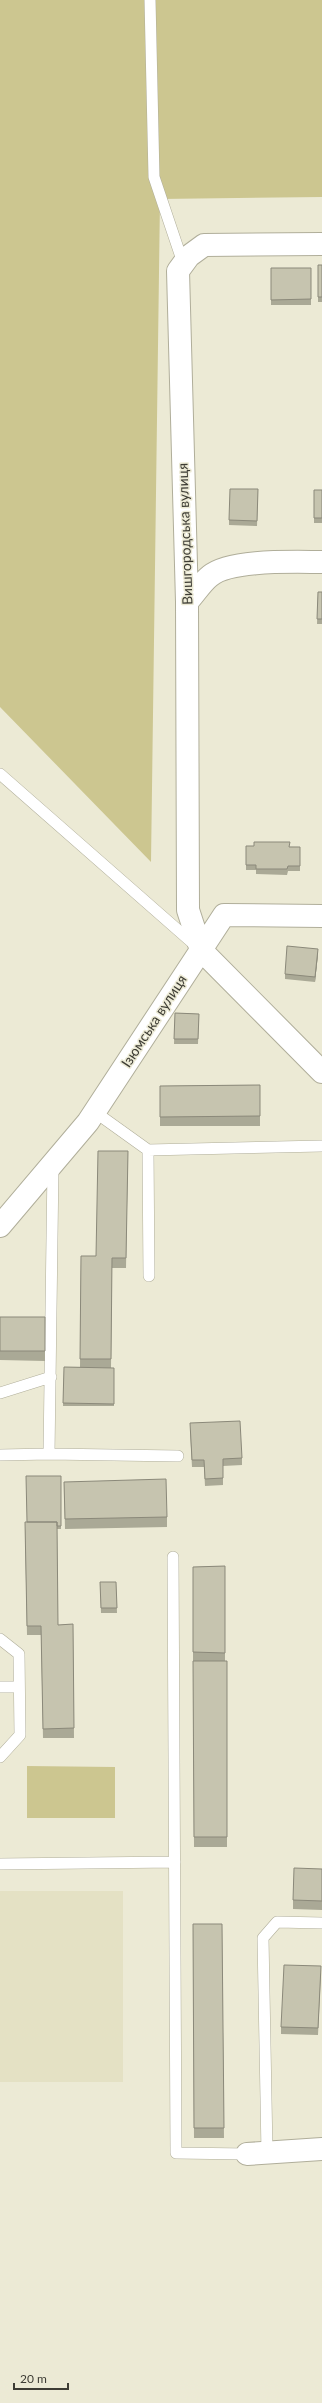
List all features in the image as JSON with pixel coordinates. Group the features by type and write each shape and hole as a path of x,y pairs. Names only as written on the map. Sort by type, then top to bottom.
{"street":[{"path":"183,264 189,256 204,245 322,244"},
{"name":"Вишгородська вулиця","path":"183,264 178,271 188,602 188,910 200,950"},
{"path":"188,602 210,576 223,568 276,562 322,562"},
{"name":"Ізюмська вулиця","path":"0,1226 94,1112 224,915 322,916"},
{"path":"200,950 322,1072"},
{"path":"257,2153 322,2150"}],"lane":[{"path":"150,0 154,178 183,264"},
{"path":"0,774 200,950"},
{"path":"94,1112 148,1150 322,1146"},
{"path":"148,1150 149,1276"},
{"path":"49,1454 53,1163"},
{"path":"0,1393 51,1376"},
{"path":"0,1455 49,1454 178,1456"},
{"path":"173,1557 176,2153 257,2153 263,1938 277,1922 322,1923"},
{"path":"0,1639 19,1654 20,1735 0,1756"},
{"path":"0,1687 19,1687"},
{"path":"0,1864 175,1862"}],"shaded area":[{"path":"0,0 322,0 322,197 160,199 151,862 0,707"},
{"path":"27,1766 115,1767 115,1818 27,1818"},
{"path":"0,1891 123,1891 123,2082 0,2082"}],"building":[{"path":"318,265 322,265 322,297 318,297"},
{"path":"271,268 311,268 311,299 271,300"},
{"path":"230,489 258,489 257,521 229,520"},
{"path":"314,490 322,490 322,518 314,518"},
{"path":"318,592 322,592 322,619 317,619"},
{"path":"254,842 290,842 289,847 300,847 300,866 288,866 287,869 256,869 256,865 246,865 246,846 254,846"},
{"path":"287,946 318,949 315,977 285,974"},
{"path":"175,1013 199,1014 198,1039 174,1039"},
{"path":"260,1085 260,1116 160,1117 160,1086"},
{"path":"98,1151 128,1151 126,1258 112,1258 111,1359 80,1359 81,1256 96,1256"},
{"path":"0,1317 45,1317 45,1351 0,1351"},
{"path":"64,1367 114,1368 114,1404 63,1403"},
{"path":"240,1421 242,1458 223,1459 223,1478 205,1479 204,1460 192,1460 190,1423"},
{"path":"26,1476 61,1476 61,1526 57,1526 57,1522 27,1522"},
{"path":"166,1479 167,1517 65,1519 64,1482"},
{"path":"25,1522 57,1522 58,1625 73,1624 74,1728 43,1729 41,1626 27,1626"},
{"path":"225,1566 225,1653 193,1652 193,1567"},
{"path":"100,1582 116,1582 117,1608 101,1608"},
{"path":"193,1661 227,1661 227,1837 194,1837"},
{"path":"294,1868 322,1869 322,1901 293,1900"},
{"path":"193,1924 222,1924 224,2128 194,2128"},
{"path":"284,1965 321,1966 318,2028 281,2027"}]}
